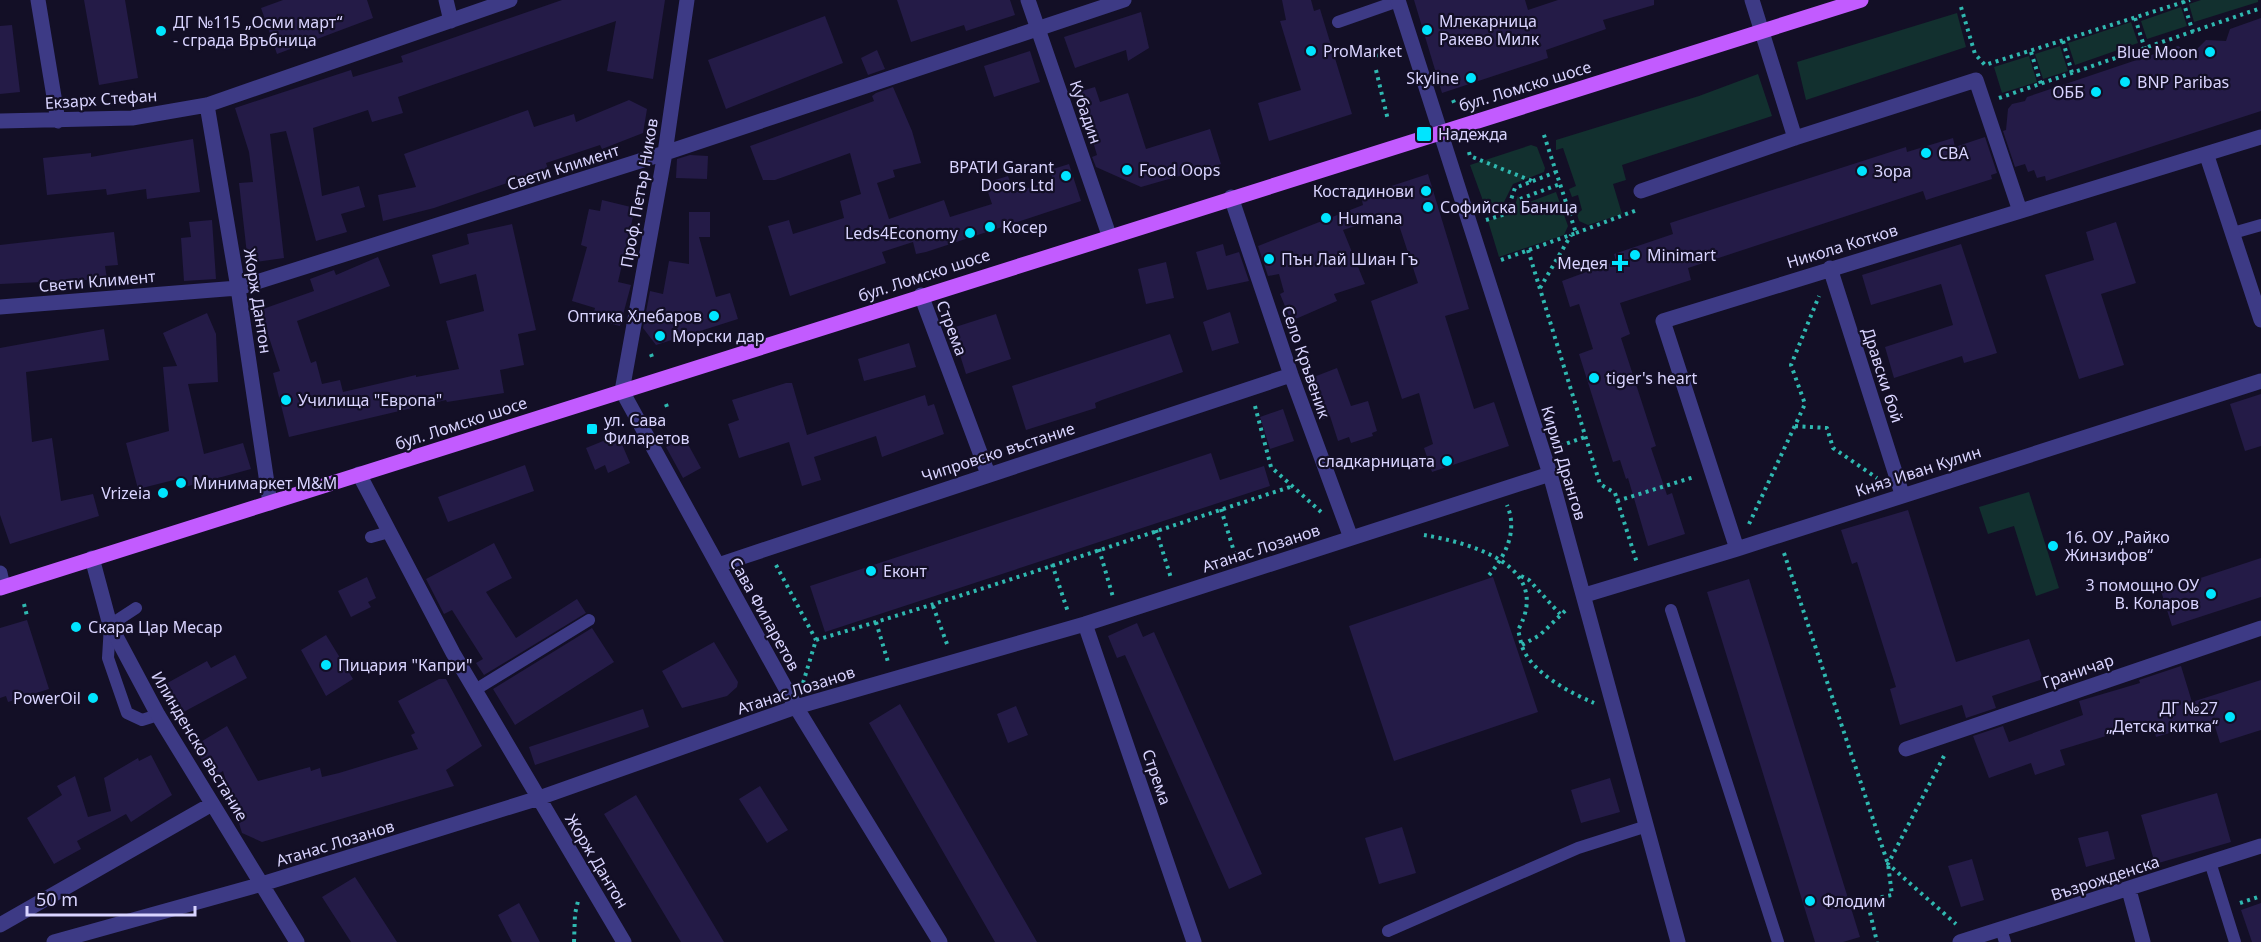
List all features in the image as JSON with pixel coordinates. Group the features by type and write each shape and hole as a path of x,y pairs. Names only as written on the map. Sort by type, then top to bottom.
{"main road":[{"name":"бул. Ломско шосе","path":"1,583 92,558 270,503 921,295 1861,0"}],"street":[{"path":"38,0 58,121"},
{"path":"446,0 451,21"},
{"name":"Екзарх Стефан","path":"0,121 132,118 207,105 510,0"},
{"name":"Проф. Петър Ников","path":"622,391 665,153 687,0"},
{"name":"Кубадин","path":"1028,0 1109,236"},
{"name":"Свети Климент","path":"0,307 238,288 665,153 1124,0"},
{"name":"Кирил Дрангов","path":"1398,0 1442,131 1469,225 1550,474 1585,595 1678,942"},
{"path":"1752,0 1795,138"},
{"path":"1641,191 1795,138 1976,80 2020,211"},
{"name":"Жорж Дантон","path":"207,105 238,288 270,503"},
{"name":"Никола Котков","path":"1737,549 1663,321 1830,268 2207,156 2261,137"},
{"path":"2207,156 2261,320"},
{"name":"Село Кръвеник","path":"1231,197 1291,375 1351,538"},
{"name":"Дравски бой","path":"1830,268 1902,494"},
{"name":"Стрема","path":"921,295 988,474"},
{"name":"Чипровско въстание","path":"718,565 1291,375"},
{"name":"Княз Иван Кулин","path":"1585,595 1779,536 1902,494 2261,381"},
{"name":"Сава Филаретов","path":"622,391 796,707 940,942"},
{"name":"Жорж Дантон","path":"359,474 388,532 476,690 624,942"},
{"name":"Атанас Лозанов","path":"54,942 262,884 539,798 796,707 1119,614 1550,474"},
{"name":"Илинденско въстание","path":"92,558 110,625 158,716 297,942"},
{"name":"Стрема","path":"1079,626 1194,942"},
{"name":"Граничар","path":"1906,749 2261,628"},
{"path":"0,925 212,804"},
{"name":"Възрожденска","path":"1966,940 2003,935 2261,846"},
{"path":"2129,890 2143,942"}],"lane":[{"path":"1338,22 1398,0"},
{"path":"2233,233 2261,225"},
{"path":"370,537 388,532"},
{"path":"136,608 110,625 108,658 127,713 142,720 158,716"},
{"path":"1671,610 1778,942"},
{"path":"476,690 589,620"},
{"path":"1388,932 1578,848 1647,826"},
{"path":"2210,862 2235,942"}],"path":[{"path":"1961,7 1975,54 1985,65 2190,0"},
{"path":"2183,1 2193,32"},
{"path":"1984,103 2261,8"},
{"path":"2135,18 2145,49"},
{"path":"2063,41 2072,73"},
{"path":"2031,52 2041,84"},
{"path":"1376,70 1388,120"},
{"path":"1453,99 1455,105"},
{"path":"1540,289 1573,234 1543,132"},
{"path":"1469,152 1470,156 1533,181"},
{"path":"1469,225 1506,214 1515,188 1556,172"},
{"path":"1520,199 1560,184"},
{"path":"1482,266 1637,210 1641,191"},
{"path":"1528,250 1600,484 1615,494 1642,578"},
{"path":"1737,549 1805,404 1791,365 1830,268"},
{"path":"651,354 653,360"},
{"path":"1250,387 1271,467 1326,516"},
{"path":"1794,426 1827,428 1833,448 1902,494"},
{"path":"1543,452 1585,437"},
{"path":"1617,501 1712,472"},
{"path":"816,640 933,606 1052,564 1293,486"},
{"path":"1489,575 1502,560 1509,545 1512,522 1501,490"},
{"path":"1221,510 1240,574"},
{"path":"1384,527 1445,538 1509,563 1521,576 1529,580 1560,614"},
{"path":"1156,530 1176,595"},
{"path":"1779,536 1888,864 1892,895 1867,900 1877,942"},
{"path":"767,548 816,640 796,707"},
{"path":"1099,549 1119,614"},
{"path":"1052,564 1079,626"},
{"path":"1521,576 1527,603 1524,619 1518,630 1525,654 1541,671 1562,686 1617,713"},
{"path":"1522,645 1540,635 1560,614 1585,595"},
{"path":"24,604 27,615"},
{"path":"933,606 953,662"},
{"path":"876,622 893,679"},
{"path":"1888,864 1957,731"},
{"path":"1888,864 1966,940"},
{"path":"574,942 575,914 585,876"},
{"path":"2225,908 2261,896"}],"green space":[{"path":"2201,0 2258,0 2258,2 2194,22 2189,4"},
{"path":"2181,7 2187,26 2147,39 2141,21"},
{"path":"1957,13 1966,47 1806,100 1797,62"},
{"path":"2131,22 2138,43 2075,65 2068,43"},
{"path":"2060,46 2068,71 2043,79 2035,54"},
{"path":"2029,56 2037,82 2002,93 1994,67"},
{"path":"1758,74 1772,116 1622,165 1626,180 1613,184 1622,214 1588,225 1579,221 1577,214 1582,210 1578,195 1572,197 1569,189 1576,186 1563,148 1556,150 1556,140 1699,96"},
{"path":"1531,145 1537,147 1545,168 1544,172 1513,184 1502,206 1492,210 1486,209 1470,165"},
{"path":"1556,192 1568,226 1564,235 1499,257 1488,221 1513,213 1518,195 1521,205"},
{"path":"2029,492 2059,588 2036,596 2014,526 1988,534 1979,507"}],"building":[{"path":"84,0 125,0 138,78 99,85"},
{"path":"283,0 367,0 373,18 277,54 261,8"},
{"path":"562,0 665,0 653,79 607,71 616,21 398,97 403,113 372,122 368,110 313,128 322,196 359,186 365,207 341,214 347,232 316,241 286,131 270,134 284,258 248,263 239,183 253,182 249,152 235,108 351,70 353,77 403,62 401,56"},
{"path":"897,0 1010,0 1015,15 966,31 964,25 911,42"},
{"path":"1282,0 1311,0 1314,11 1320,9 1352,114 1269,141 1258,103 1301,90 1280,21 1286,20"},
{"path":"1414,0 1525,0 1528,10 1558,0 1654,0 1654,5 1603,20 1606,29 1546,50 1548,58 1442,93"},
{"path":"1141,12 1149,48 1128,61 1126,50 1075,68 1064,37"},
{"path":"825,16 843,63 726,109 708,60"},
{"path":"2261,18 2261,111 2046,181 2045,176 2037,178 2034,170 2028,172 2025,164 2015,167 2003,131 2006,130 2008,109 2012,104 2178,46 2193,53 2206,40 2226,41 2230,29"},
{"path":"12,25 20,92 0,94 0,26"},
{"path":"877,50 885,69 868,75 861,58"},
{"path":"1030,51 1040,82 994,97 984,66"},
{"path":"893,87 912,131 921,163 893,170 895,177 877,183 889,219 944,200 950,217 992,204 985,183 1008,176 1014,193 1053,180 1050,170 1069,164 1081,201 926,252 916,254 913,242 882,252 886,263 790,296 768,226 789,220 793,234 844,218 840,201 861,194 850,153 775,180 763,180 750,146 874,101 872,96 876,93"},
{"path":"1095,87 1100,102 1128,93 1146,149 1210,129 1221,164 1141,187 1096,167 1092,157 1097,155 1078,92"},
{"path":"629,100 647,109 643,133 602,149 600,145 546,163 548,169 434,208 383,221 378,195 416,187 404,154 528,110 534,127 574,114 576,122"},
{"path":"1985,137 1997,173 1991,175 1992,179 1926,200 1923,191 1688,268 1691,280 1620,303 1630,334 1621,338 1656,446 1651,448 1667,495 1672,493 1685,534 1648,546 1628,478 1626,479 1620,460 1613,462 1579,354 1593,349 1579,304 1570,307 1562,281 1616,261 1614,254 1673,234 1670,223 1906,147 1907,152 1953,138 1955,147"},
{"path":"193,139 200,192 147,199 146,189 107,195 106,189 47,195 43,158 91,153 91,157"},
{"path":"690,155 708,156 707,179 676,178 677,159"},
{"path":"1428,174 1469,309 1445,316 1474,409 1494,402 1509,446 1432,472 1424,448 1433,444 1419,393 1402,399 1371,301 1418,283 1395,213 1343,230 1365,284 1334,294 1337,301 1291,321 1280,294 1284,292 1279,274 1268,276 1258,246 1363,205 1361,196"},
{"path":"602,200 635,208 618,282 631,285 620,326 592,319 595,308 572,301 587,247 581,245 589,209 600,211"},
{"path":"689,212 710,212 710,237 699,237 716,297 730,293 738,319 656,345 643,328 650,291 663,294 669,261 689,264"},
{"path":"212,220 216,279 184,281 181,238 191,237 189,222"},
{"path":"2116,222 2136,283 2101,294 2124,365 2079,379 2045,275 2094,260 2086,232"},
{"path":"512,224 536,330 518,334 524,365 500,370 504,393 447,402 446,400 289,437 273,373 280,371 260,310 314,291 310,279 334,270 336,275 378,257 390,286 297,321 311,363 316,361 322,384 340,380 343,392 416,375 416,377 459,369 446,321 484,311 476,274 440,284 432,255 469,244 467,234"},
{"path":"114,232 118,265 105,266 107,279 0,284 0,245"},
{"path":"1223,244 1226,256 1239,252 1249,281 1207,290 1196,252"},
{"path":"1961,244 1997,353 1964,363 1962,356 1894,378 1885,347 1953,325 1941,284 1871,305 1862,275"},
{"path":"1166,262 1174,298 1146,304 1138,269"},
{"path":"1230,312 1239,343 1212,351 1203,322"},
{"path":"207,313 216,334 218,382 188,384 204,454 243,443 251,469 181,488 178,479 138,489 126,443 169,431 163,367 177,366 163,333"},
{"path":"996,314 1011,359 966,374 960,355 955,357 946,330"},
{"path":"104,329 109,360 26,372 32,442 52,438 61,501 93,494 99,516 10,544 0,515 0,348"},
{"path":"1170,334 1183,372 1102,400 1095,403 1096,408 1026,430 1012,386"},
{"path":"909,343 916,367 864,381 858,359"},
{"path":"1337,368 1351,406 1368,401 1377,431 1372,433 1373,436 1351,443 1349,437 1338,441 1330,416 1321,420 1306,380"},
{"path":"792,383 807,435 925,395 928,406 934,404 944,434 882,457 876,436 814,457 821,480 802,486 789,442 739,458 728,424 739,420 732,400"},
{"path":"2261,394 2261,446 2245,451 2230,404"},
{"path":"1283,409 1294,441 1270,449 1260,417"},
{"path":"618,435 630,463 608,473 605,465 595,470 586,448"},
{"path":"684,437 701,468 683,478 666,447"},
{"path":"1211,453 1220,480 1264,466 1270,486 825,632 810,586"},
{"path":"525,465 534,491 448,522 438,497"},
{"path":"1908,510 1956,662 2029,639 2043,679 1992,696 1996,708 1966,718 1962,705 1900,725 1890,689 1896,687 1857,562 1852,564 1841,530"},
{"path":"494,543 512,578 486,592 516,638 577,599 586,613 484,675 476,663 483,659 452,610 444,614 426,579"},
{"name":"3 помощно ОУ В. Коларов","path":"2261,558 2261,597 2172,626 2161,591"},
{"path":"367,577 376,598 368,602 371,607 351,617 338,591"},
{"path":"1493,577 1538,712 1394,761 1349,626"},
{"path":"1749,579 1860,937 1843,942 1815,942 1707,592"},
{"path":"27,620 49,689 8,702 6,696 0,698 0,628"},
{"path":"1137,623 1143,637 1154,632 1262,874 1229,889 1125,655 1117,658 1108,636"},
{"path":"592,628 614,662 515,725 493,689"},
{"name":"Пицария \"Капри\"","path":"326,635 353,679 326,696 301,650"},
{"path":"714,642 738,682 737,687 727,696 682,708 662,671"},
{"path":"235,655 247,678 178,715 162,686 207,661 211,668"},
{"path":"2181,666 2192,702 2261,680 2261,730 2220,743 2213,720 2156,737 2152,722 2060,750 2065,765 2035,775 2031,763 1989,778 1973,736 2003,726 2009,742 2083,715 2079,701 2140,683 2139,680"},
{"path":"439,679 446,679 482,746 446,770 454,786 262,842 242,833 223,771 212,778 194,746 227,726 258,781 310,767 311,771 320,768 322,777 339,773 418,749 411,735 415,733 398,701"},
{"path":"900,704 1037,942 995,942 869,723"},
{"path":"1016,706 1028,735 1008,743 997,714"},
{"path":"643,709 649,727 535,765 529,747"},
{"path":"151,755 172,795 131,822 126,814 77,841 81,849 54,864 27,818 62,795 57,786 75,776 88,817 111,811 104,778 138,758 139,761"},
{"path":"1610,778 1620,812 1581,823 1571,790"},
{"path":"760,786 788,830 767,843 739,799"},
{"path":"2217,793 2231,842 2155,864 2141,815"},
{"path":"636,795 724,942 681,942 604,814"},
{"path":"1402,827 1416,873 1379,884 1365,838"},
{"path":"2108,831 2115,859 2086,867 2078,838"},
{"path":"1972,859 1984,900 1961,907 1948,866"},
{"path":"355,877 397,942 351,942 322,897"},
{"path":"519,903 540,942 512,942 498,915"},
{"path":"2261,903 2261,942 2252,942 2241,910"}],"place":[{"name":"Млекарница Ракево Милк","path":"1427,30"},
{"name":"ДГ №115 „Осми март“ - сграда Връбница","path":"161,31"},
{"name":"ProMarket","path":"1311,51"},
{"name":"Blue Moon","path":"2210,52"},
{"name":"Skyline","path":"1471,78"},
{"name":"BNP Paribas","path":"2125,82"},
{"name":"ОББ","path":"2096,92"},
{"name":"Надежда","path":"1424,134"},
{"name":"CBA","path":"1926,153"},
{"name":"Food Oops","path":"1127,170"},
{"name":"Зора","path":"1862,171"},
{"name":"ВРАТИ Garant Doors Ltd","path":"1066,176"},
{"name":"Костадинови","path":"1426,191"},
{"name":"Софийска Баница","path":"1428,207"},
{"name":"Humana","path":"1326,218"},
{"name":"Косер","path":"990,227"},
{"name":"Leds4Economy","path":"970,233"},
{"name":"Minimart","path":"1635,255"},
{"name":"Пън Лай Шиан Гъ","path":"1269,259"},
{"name":"Медея","path":"1620,263"},
{"name":"Оптика Хлебаров","path":"714,316"},
{"name":"Морски дар","path":"660,336"},
{"name":"tiger's heart","path":"1594,378"},
{"name":"Училища \"Европа\"","path":"286,400"},
{"name":"ул. Сава Филаретов","path":"592,429"},
{"name":"сладкарницата","path":"1447,461"},
{"name":"Минимаркет М&М","path":"181,483"},
{"name":"Vrizeia","path":"163,493"},
{"name":"16. ОУ „Райко Жинзифов“","path":"2053,546"},
{"name":"Еконт","path":"871,571"},
{"name":"3 помощно ОУ В. Коларов","path":"2211,594"},
{"name":"Скара Цар Месар","path":"76,627"},
{"name":"Пицария \"Капри\"","path":"326,665"},
{"name":"PowerOil","path":"93,698"},
{"name":"ДГ №27 „Детска китка“","path":"2230,717"},
{"name":"Флодим","path":"1810,901"}]}
